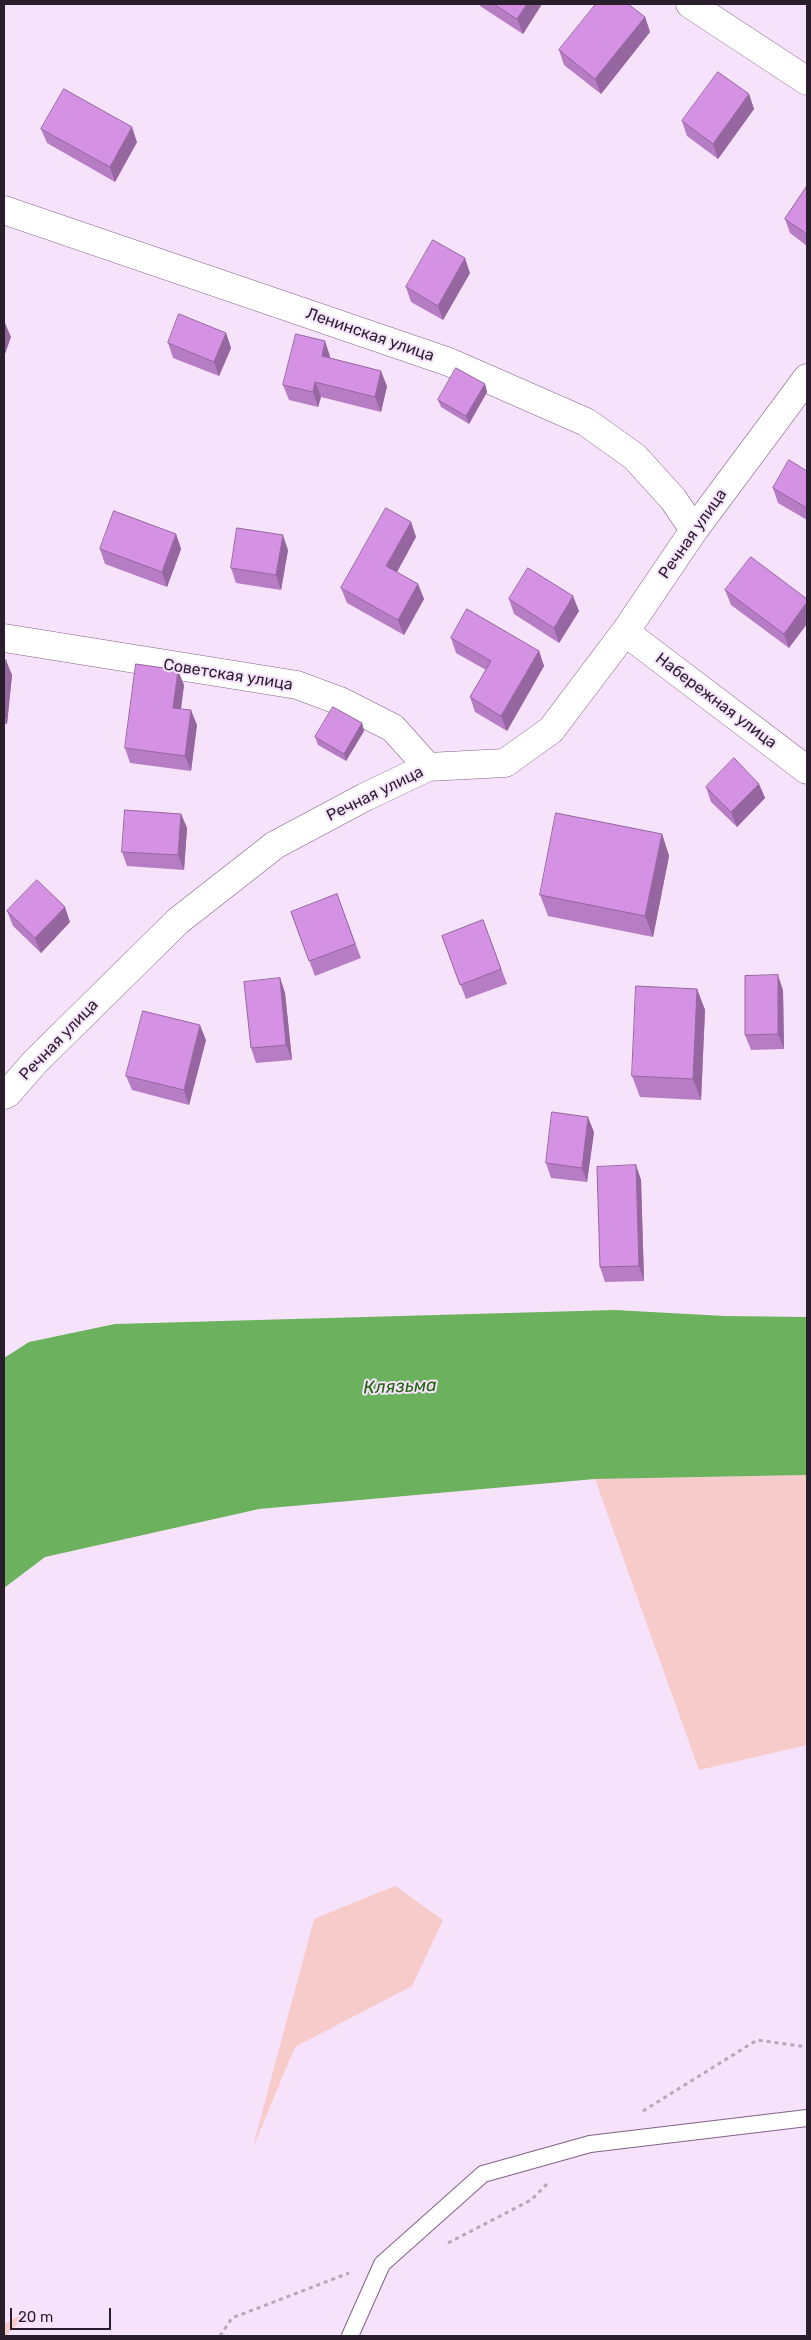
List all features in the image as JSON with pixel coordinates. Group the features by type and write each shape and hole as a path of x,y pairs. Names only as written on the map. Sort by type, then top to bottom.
{"street":[{"path":"690,4 807,81"},
{"name":"Ленинская улица","path":"4,210 449,362 586,422 635,457 673,499 694,530"},
{"name":"Речная улица","path":"6,1094 42,1055 178,921 275,845 365,796 428,767 505,763 551,730 625,632 694,530 807,378"},
{"name":"Набережная улица","path":"625,632 807,770"},
{"name":"Советская улица","path":"4,638 297,685 340,701 393,728 428,767"}],"lane":[{"path":"350,2336 382,2264 484,2174 590,2144 807,2118"}],"path":[{"path":"220,2336 232,2318 332,2278"}],"shaded area":[{"path":"807,1475 807,1745 699,1770 595,1479"},
{"path":"395,1886 443,1920 412,1986 295,2047 252,2150 314,1919"},
{"path":"34,2308 6,2336 4,2336 4,2324"}],"water":[{"name":"Клязьма","path":"615,1310 724,1316 807,1317 807,1475 595,1479 259,1509 45,1557 4,1588 4,1358 29,1342 115,1324"}],"building":[{"path":"494,4 527,4 517,19"},
{"path":"596,4 628,4 645,17 595,79 559,50"},
{"path":"718,72 749,94 713,144 682,121"},
{"path":"64,89 132,127 110,167 41,129"},
{"path":"807,186 807,234 785,219"},
{"path":"433,240 465,258 438,306 406,287"},
{"path":"179,314 226,333 214,362 168,343"},
{"path":"296,334 325,341 322,356 381,371 375,397 315,382 313,392 283,385"},
{"path":"456,368 485,384 466,416 438,400"},
{"path":"789,460 807,471 807,508 773,488"},
{"path":"386,508 411,522 386,566 418,584 398,620 341,588"},
{"path":"114,511 176,534 162,572 100,549"},
{"path":"237,528 283,535 276,575 231,568"},
{"path":"751,557 807,599 807,602 784,634 725,590"},
{"path":"528,568 573,596 554,628 509,599"},
{"path":"467,609 539,651 501,716 470,697 491,661 451,638"},
{"path":"4,660 6,660 4,688"},
{"path":"136,664 178,670 173,708 191,710 185,756 125,748"},
{"path":"333,707 362,723 344,754 315,737"},
{"path":"734,758 759,784 731,812 706,787"},
{"path":"125,810 181,814 178,855 122,852"},
{"path":"556,813 662,834 645,916 540,895"},
{"path":"37,880 65,907 35,938 7,911"},
{"path":"337,894 355,944 309,961 291,912"},
{"path":"483,920 501,969 460,985 442,936"},
{"path":"778,975 778,1034 745,1035 745,976"},
{"path":"280,978 286,1045 251,1048 244,982"},
{"path":"636,986 697,989 693,1079 632,1076"},
{"path":"143,1011 200,1025 184,1090 126,1076"},
{"path":"552,1112 588,1117 582,1168 546,1163"},
{"path":"636,1165 639,1266 600,1267 597,1167"}]}
